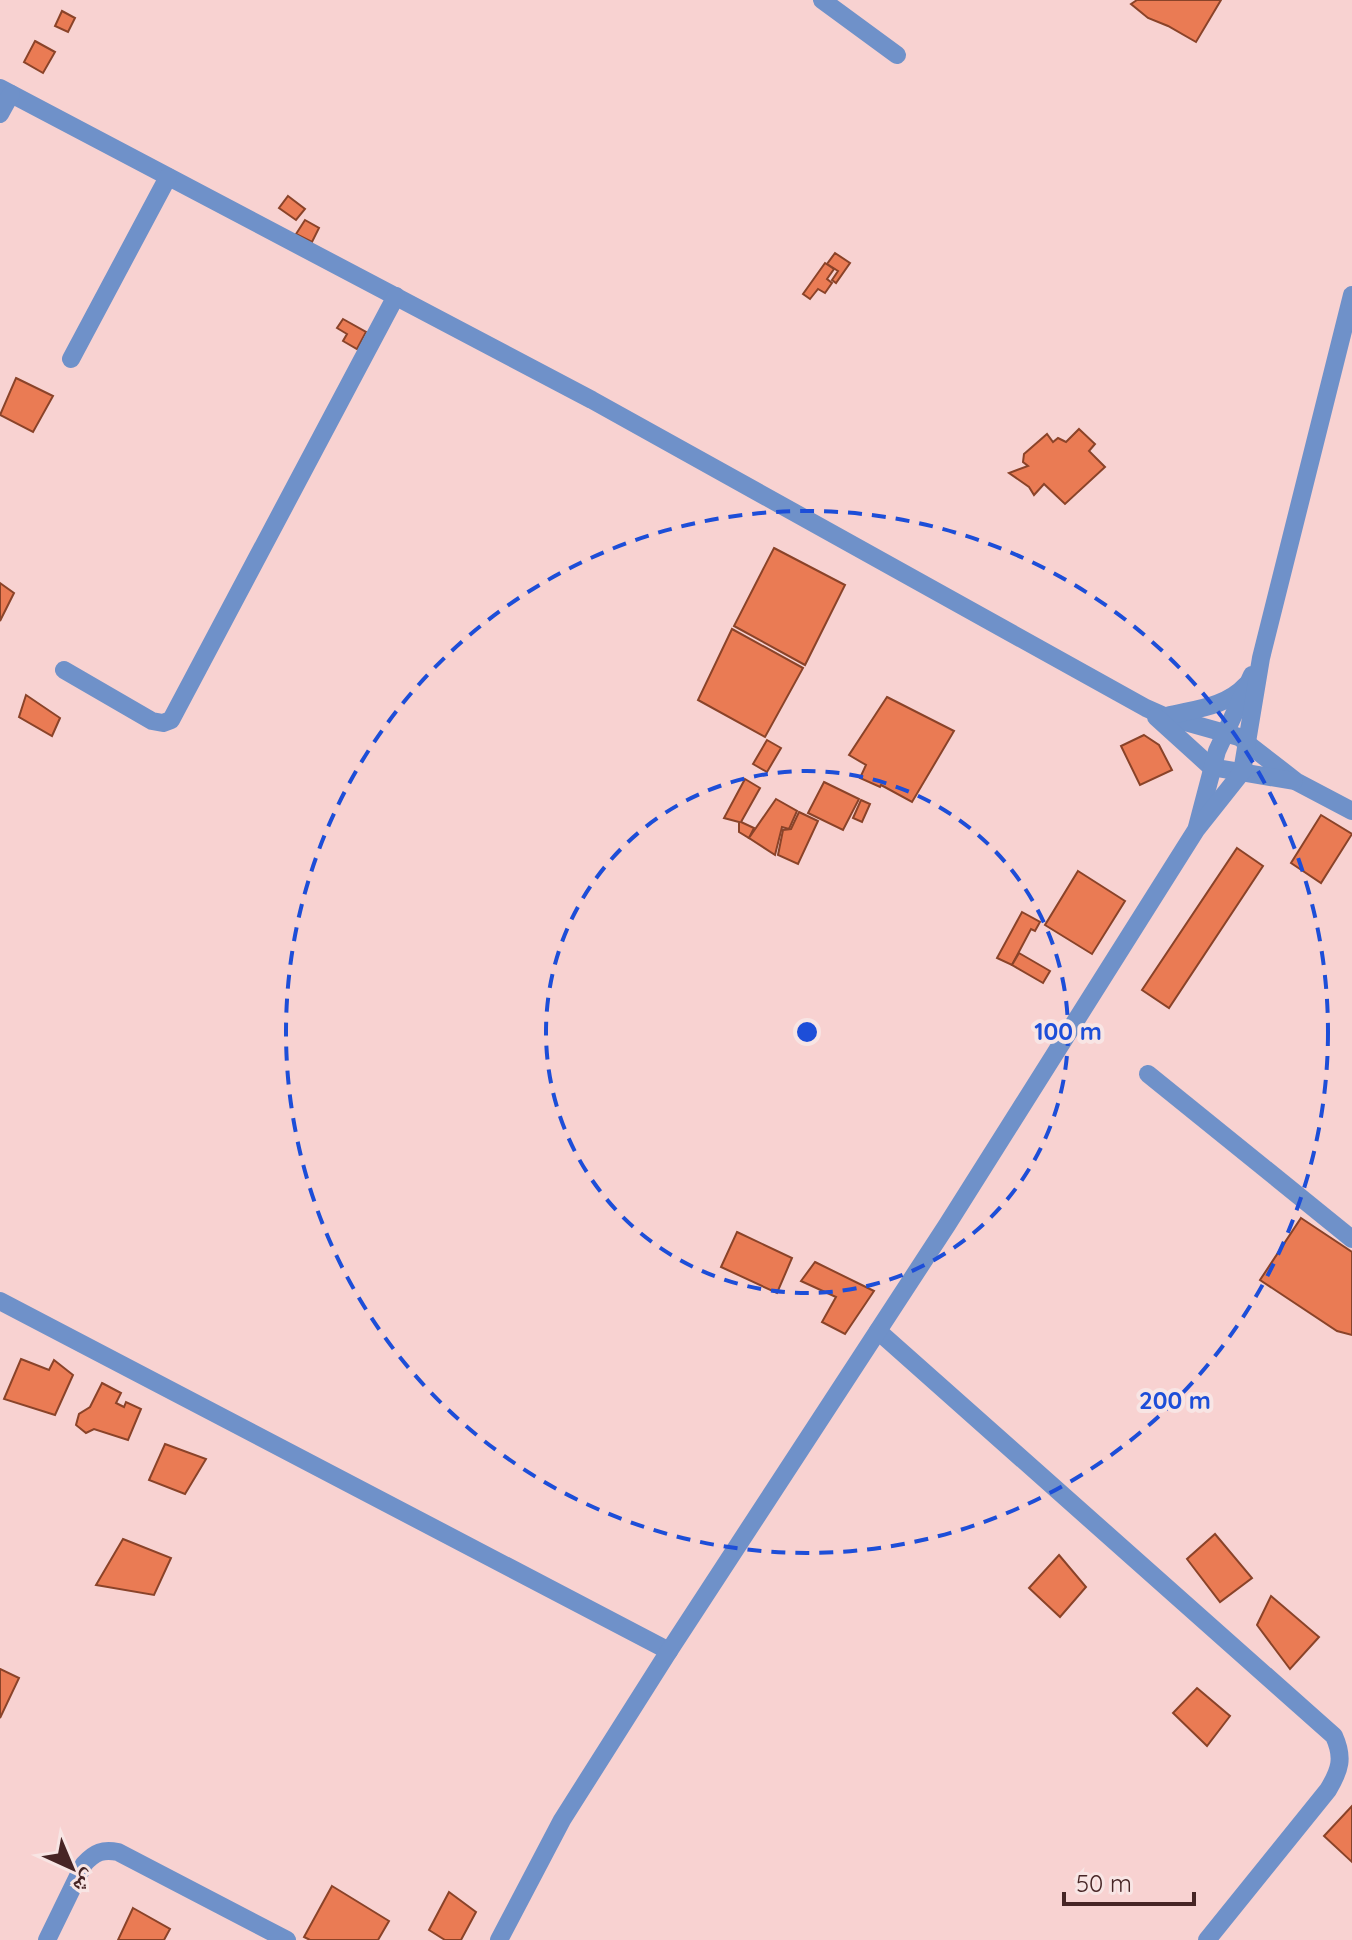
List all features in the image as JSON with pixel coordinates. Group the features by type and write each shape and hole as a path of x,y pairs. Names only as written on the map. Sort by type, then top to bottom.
{"street":[{"path":"822,0 897,55"},
{"path":"0,114 5,91 592,400 1146,708 1164,716 1233,734 1297,782 1352,811"},
{"path":"71,359 168,177"},
{"path":"499,1940 562,1820 669,1651 878,1331 1196,830 1242,772 1261,658 1352,295"},
{"path":"64,670 152,721 163,723 171,720 396,296"},
{"path":"1196,830 1211,767 1261,658"},
{"path":"1164,716 1229,699 1250,680"},
{"path":"1146,708 1211,767 1297,782"},
{"path":"1148,1074 1352,1239"},
{"path":"0,1301 669,1651"},
{"path":"878,1331 1334,1736 1342,1752 1341,1763 1328,1790 1207,1940"},
{"path":"47,1940 84,1864 92,1855 105,1850 118,1852 287,1940"}],"building":[{"path":"1137,0 1221,0 1196,42 1148,18 1131,4"},
{"path":"62,11 75,18 68,32 55,26"},
{"path":"35,41 55,52 43,73 24,62"},
{"path":"288,196 305,209 296,220 279,208"},
{"path":"305,220 319,228 312,242 296,234"},
{"path":"835,253 850,263 836,283 832,280 838,271 827,264"},
{"path":"825,263 834,269 827,279 832,283 825,293 818,289 810,299 803,294"},
{"path":"343,319 366,332 357,349 343,341 347,334 337,328"},
{"path":"16,378 53,396 33,432 0,415"},
{"path":"1079,429 1095,444 1089,451 1105,467 1065,504 1044,484 1034,495 1029,487 1009,473 1028,466 1023,462 1024,454 1047,434 1053,442 1058,438 1066,442"},
{"path":"774,548 845,585 805,665 734,626"},
{"path":"0,583 14,593 0,621"},
{"path":"732,629 803,668 765,737 698,700"},
{"path":"26,695 60,718 52,736 19,717"},
{"path":"887,697 954,731 912,802 881,785 860,778 866,765 849,755"},
{"path":"1144,735 1159,745 1172,770 1140,785 1121,746"},
{"path":"767,740 781,748 767,772 753,764"},
{"path":"745,779 760,788 741,822 754,828 749,838 739,832 739,822 724,818"},
{"path":"824,782 859,799 843,830 808,813"},
{"path":"776,799 797,811 789,829 782,827 775,855 749,838"},
{"path":"861,800 870,804 862,822 853,818"},
{"path":"799,812 818,821 798,864 778,855 783,830 791,829"},
{"path":"1321,815 1352,834 1321,883 1291,863"},
{"path":"1237,848 1263,866 1169,1008 1142,990"},
{"path":"1078,871 1125,901 1092,954 1045,925"},
{"path":"1022,912 1040,922 1035,931 1031,929 1012,965 997,958"},
{"path":"1019,953 1050,971 1043,983 1012,965"},
{"path":"1301,1218 1352,1252 1352,1335 1337,1331 1260,1280"},
{"path":"737,1232 792,1258 777,1293 721,1267"},
{"path":"815,1262 874,1291 845,1334 822,1322 836,1297 801,1281"},
{"path":"21,1359 49,1370 54,1360 73,1375 55,1415 4,1399"},
{"path":"102,1383 121,1393 116,1403 124,1407 126,1402 141,1409 128,1440 94,1429 86,1433 76,1425 79,1414 90,1407"},
{"path":"165,1444 206,1459 185,1494 149,1480"},
{"path":"1215,1534 1252,1578 1220,1602 1187,1559"},
{"path":"123,1539 171,1558 154,1595 96,1585"},
{"path":"1059,1555 1086,1587 1060,1617 1029,1588"},
{"path":"1271,1596 1319,1637 1290,1669 1257,1625"},
{"path":"0,1669 19,1678 0,1718"},
{"path":"1197,1688 1230,1716 1207,1746 1173,1713"},
{"path":"1352,1806 1352,1862 1324,1836"},
{"path":"332,1886 389,1921 378,1940 310,1940 304,1937"},
{"path":"449,1892 476,1912 461,1940 445,1940 429,1930"},
{"path":"133,1908 170,1929 164,1940 118,1940"}]}
